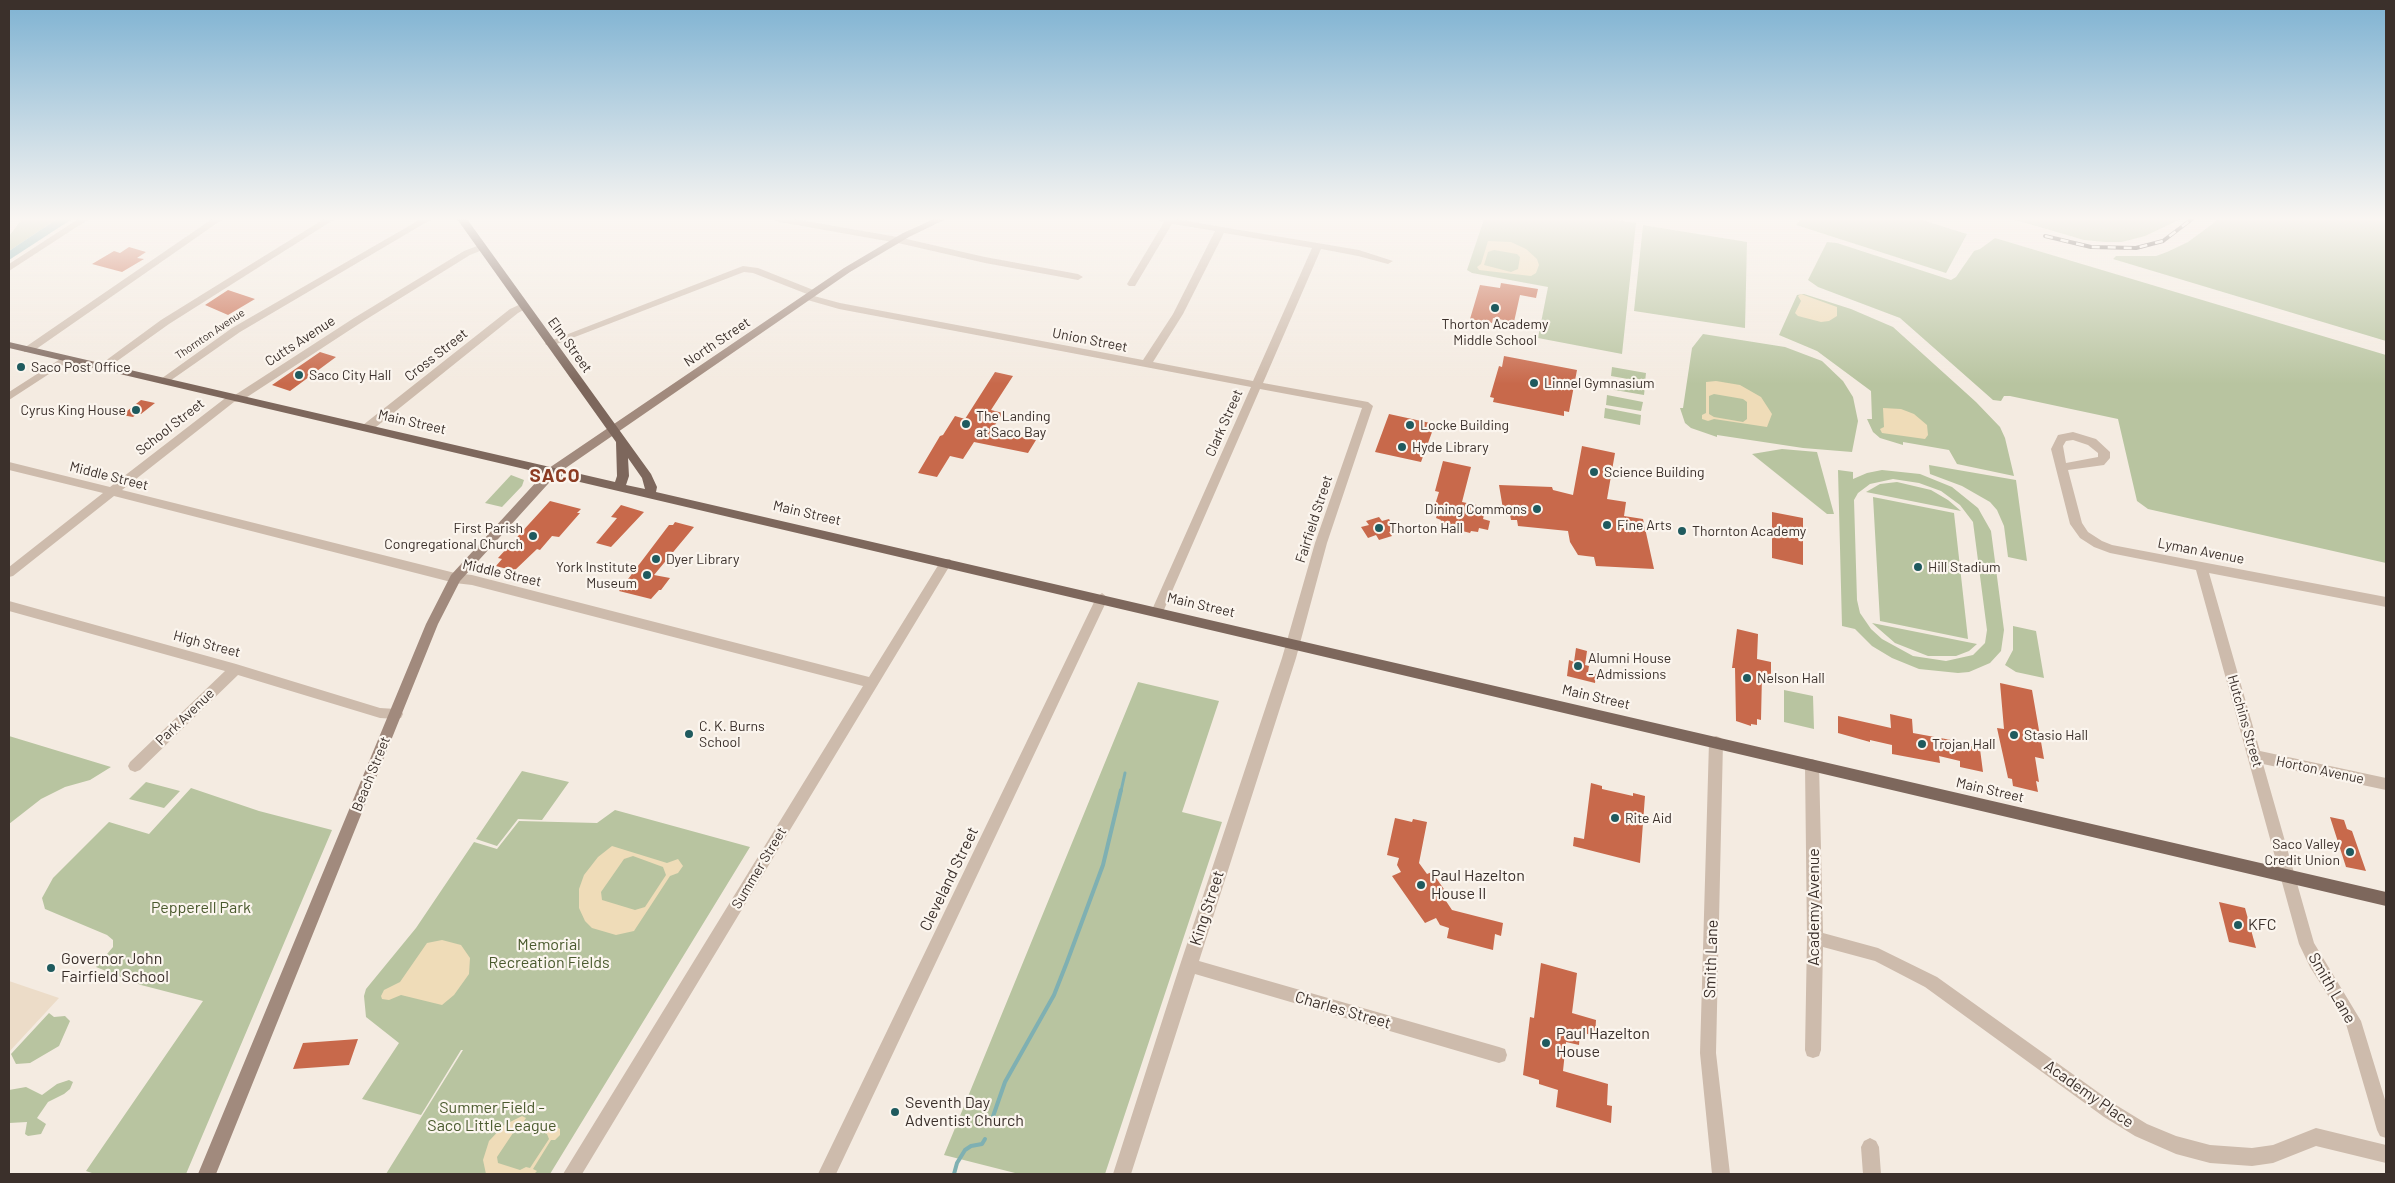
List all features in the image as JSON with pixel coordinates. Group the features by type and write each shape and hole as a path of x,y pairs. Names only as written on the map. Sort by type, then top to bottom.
{"main road":[{"name":"Elm Street","path":"501,274 617,434 649,482 650,493"},
{"name":"North Street","path":"617,434 810,295 843,274"},
{"name":"Main Street","path":"9,345 2386,898"},
{"name":"Beach Street","path":"207,1174 432,624 455,578 553,471 617,434"},
{"path":"617,434 623,476 620,486"}],"street":[{"path":"28,350 138,274"},
{"path":"102,367 165,322 242,274"},
{"name":"Thornton Avenue","path":"163,381 244,326 333,274"},
{"name":"Cutts Avenue","path":"235,398 432,274"},
{"name":"Union Street","path":"550,343 729,274"},
{"name":"Union Street","path":"764,274 839,306 1368,406"},
{"path":"1062,274 1078,277"},
{"path":"1132,284 1137,274"},
{"path":"1146,364 1178,314 1198,274"},
{"name":"Clark Street","path":"1157,612 1305,274"},
{"name":"Cross Street","path":"367,428 514,311 523,306"},
{"path":"9,397 65,358"},
{"name":"School Street","path":"9,573 110,492 235,398"},
{"name":"Fairfield Street","path":"1294,643 1321,543 1368,406"},
{"name":"Middle Street","path":"9,466 455,578 490,585 871,683"},
{"name":"Lyman Avenue","path":"2062,467 2076,524 2088,538 2110,549 2386,602"},
{"name":"Summer Street","path":"572,1174 946,562"},
{"name":"Hutchins Street","path":"2201,566 2287,875"},
{"name":"Cleveland Street","path":"827,1174 1102,598"},
{"name":"High Street","path":"9,606 236,669 380,713 396,714"},
{"name":"King Street","path":"1122,1174 1188,965 1294,643"},
{"name":"Park Avenue","path":"135,766 236,669"},
{"name":"Smith Lane","path":"1716,742 1708,1053 1721,1174"},
{"name":"Horton Avenue","path":"2255,756 2386,784"},
{"name":"Academy Avenue","path":"1812,765 1815,938 1813,1050"},
{"name":"Smith Lane","path":"2287,875 2308,944 2316,962 2353,1021 2386,1130"},
{"name":"Academy Place","path":"1815,938 1878,955 1931,982 2110,1111 2141,1130 2176,1145 2210,1154 2252,1157 2273,1154 2316,1137 2386,1154"},
{"name":"Charles Street","path":"1188,965 1498,1055"},
{"path":"1870,1147 1872,1174"}],"green space":[{"path":"1479,274 1631,274 1622,354 1538,338 1548,287"},
{"path":"1638,274 1746,274 1745,328 1634,311"},
{"path":"1811,274 1933,274 1951,280 1958,274 2116,274 2386,355 2386,563 2148,509 2137,501 2118,419 2010,396 2004,396 2001,401 1993,400 1900,318 1818,287 1808,280"},
{"path":"2164,274 2386,274 2386,341"},
{"path":"1804,294 1851,309 1893,327 1976,402 2000,427 2005,438 2014,476 1957,464 1949,450 1903,442 1903,445 1880,438 1873,432 1867,419 1872,419 1871,391 1817,351 1779,335 1797,295"},
{"path":"1703,334 1785,347 1822,361 1843,381 1853,397 1858,421 1852,452 1803,448 1717,435 1717,437 1691,428 1685,423 1680,408 1683,408 1692,348"},
{"path":"1612,367 1646,373 1645,382 1611,376"},
{"path":"1610,380 1645,386 1644,395 1609,389"},
{"path":"1607,395 1643,402 1641,411 1606,405"},
{"path":"1605,408 1641,415 1640,425 1604,418"},
{"path":"1782,449 1817,452 1834,514 1827,514 1752,454"},
{"path":"1929,465 2016,480 2027,561 2008,557 2004,526 1997,510 1990,502 1962,486 1930,474"},
{"path":"1838,470 1853,472 1853,479 1867,473 1882,470 1920,474 1952,487 1978,508 1991,531 2004,630 2001,651 1990,663 1969,672 1958,673 1919,669 1892,658 1872,646 1855,629 1842,626","holes":["1893,479 1919,483 1941,491 1960,505 1973,522 1987,630 1985,643 1973,655 1946,661 1913,656 1882,639 1871,629 1860,613 1857,600 1854,500 1858,493 1870,484"]},
{"path":"511,475 524,480 522,486 502,507 485,503"},
{"path":"1897,482 1931,490 1948,500 1961,511 1866,492 1880,484"},
{"name":"Hill Stadium","path":"1873,497 1954,513 1968,639 1880,621"},
{"path":"1872,623 1977,644 1969,651 1956,656 1928,656 1895,643"},
{"path":"2013,626 2036,631 2044,678 2016,672 2005,665 2013,650"},
{"path":"1138,682 1219,701 1182,812 1222,822 1105,1174 1019,1174 944,1155"},
{"path":"1784,690 1813,696 1814,729 1784,722"},
{"path":"9,736 111,767 90,780 65,787 41,799 9,824"},
{"path":"522,771 569,782 542,820 518,819 497,846 476,839"},
{"path":"146,782 180,791 164,808 129,799"},
{"name":"Pepperell Park","path":"191,788 259,811 332,830 186,1174 95,1174 86,1171 203,1001 141,985 96,967 113,947 113,940 107,935 45,909 42,898 53,878 109,822 149,834"},
{"name":"Memorial Recreation Fields","path":"615,810 750,847 550,1174 386,1174 463,1050 461,1050 421,1115 362,1099 399,1043 366,1017 364,996 366,989 416,928 474,842 497,849 519,821 597,823"},
{"path":"49,1013 54,1017 65,1016 70,1021 59,1046 30,1063 16,1064 11,1054"},
{"path":"69,1080 73,1082 70,1089 48,1102 37,1118 46,1124 41,1134 28,1136 25,1134 27,1122 9,1123 9,1090 26,1087 42,1095 57,1084"}],"sand":[{"path":"1515,274 1534,274 1531,276"},
{"path":"1801,294 1837,307 1837,316 1829,321 1821,322 1798,316 1795,313 1801,301 1798,296"},
{"path":"1716,381 1740,385 1761,397 1772,414 1767,427 1702,419 1702,415 1706,413 1706,382","holes":["1714,394 1743,399 1747,402 1747,419 1743,422 1714,417 1709,414 1709,396"]},
{"path":"1883,408 1901,409 1914,414 1927,425 1928,435 1925,439 1882,433 1880,429 1884,427"},
{"path":"612,846 667,863 678,859 683,866 678,873 670,876 634,931 616,935 592,928 585,921 579,908 579,889 584,875 598,857","holes":["633,856 663,867 666,875 645,907 635,910 602,900 601,892 624,859"]},
{"path":"442,940 461,945 470,958 469,974 454,995 442,1005 401,995 389,1000 382,999 381,996 384,990 400,982 427,943"},
{"path":"522,1116 526,1118 524,1121 549,1131 557,1127 560,1129 560,1135 555,1140 551,1140 533,1169 537,1171 534,1174 486,1174 483,1160 489,1141 504,1125","holes":["523,1124 547,1134 549,1139 530,1168 526,1167 520,1170 498,1163 497,1157 515,1130"]}],"shaded area":[{"path":"9,981 59,998 9,1052"}],"building":[{"name":"Thorton Academy Middle School","path":"1501,283 1538,289 1536,298 1520,295 1514,322 1493,318 1492,323 1470,319 1480,285 1500,288"},
{"path":"228,290 255,299 228,315 205,305"},
{"name":"Saco City Hall","path":"320,352 336,357 290,391 272,385"},
{"name":"Linnel Gymnasium","path":"1504,356 1577,370 1569,412 1564,411 1564,416 1493,402 1494,398 1490,397 1499,366 1502,367"},
{"name":"The Landing at Saco Bay","path":"995,372 1013,376 991,410 1003,413 991,431 1036,440 1028,453 974,442 963,459 950,456 937,477 918,473 940,436 943,435 955,416 965,419"},
{"name":"Cyrus King House","path":"141,400 155,403 141,414 138,413 133,417 122,415"},
{"path":"1389,414 1435,424 1421,462 1375,452"},
{"path":"1582,446 1615,453 1607,499 1626,502 1624,516 1643,519 1654,569 1596,566 1594,557 1578,555 1570,542 1568,531 1518,526 1517,520 1511,520 1510,515 1504,515 1499,485 1552,487 1553,490 1573,495"},
{"path":"1443,461 1471,467 1462,502 1486,507 1483,519 1490,521 1488,530 1479,528 1478,532 1471,531 1470,533 1440,524 1441,520 1436,518 1438,512 1434,508 1439,492 1435,491"},
{"name":"First Parish Congregational Church","path":"550,501 581,509 577,513 580,513 559,537 552,536 540,550 537,549 514,571 496,566 502,559 498,558"},
{"path":"621,505 644,512 611,547 596,543 617,518 611,517"},
{"path":"1772,512 1803,518 1803,565 1772,558"},
{"name":"Thorton Hall","path":"1379,517 1382,521 1389,519 1396,530 1389,532 1392,536 1379,540 1376,535 1368,538 1361,527 1369,525 1366,521"},
{"name":"Dyer Library","path":"675,522 694,527 654,575 670,578 661,590 651,599 619,591 669,525 673,525"},
{"name":"Nelson Hall","path":"1737,629 1758,634 1757,659 1771,662 1771,676 1762,674 1761,720 1757,719 1757,725 1751,724 1751,726 1736,721 1735,668 1732,668"},
{"name":"Alumni House - Admissions","path":"1576,648 1587,651 1585,665 1589,666 1588,672 1596,674 1595,683 1567,676 1569,660 1574,662"},
{"name":"Stasio Hall","path":"2000,683 2032,690 2044,759 2035,757 2039,782 2036,781 2038,792 2013,786 2012,779 2008,778 1997,728 2004,729"},
{"name":"Trojan Hall","path":"1890,714 1912,719 1913,733 1951,740 1980,749 1983,772 1960,767 1960,761 1939,756 1940,763 1892,754 1892,745 1870,740 1870,742 1838,733 1838,716 1891,728"},
{"name":"Rite Aid","path":"1591,783 1602,786 1602,789 1633,796 1633,793 1645,796 1640,863 1573,846 1574,837 1584,839"},
{"name":"Saco Valley Credit Union","path":"2330,817 2344,820 2347,829 2352,831 2366,871 2346,867"},
{"name":"Paul Hazelton House II","path":"1395,818 1412,822 1413,819 1427,822 1419,863 1427,874 1432,872 1448,895 1444,898 1452,910 1503,923 1501,936 1495,934 1493,950 1447,938 1449,928 1440,925 1436,918 1425,923 1392,876 1401,872 1397,865 1399,858 1387,855"},
{"name":"KFC","path":"2219,902 2245,908 2256,948 2229,942"},
{"name":"Paul Hazelton House","path":"1541,963 1577,973 1572,1013 1596,1020 1595,1036 1580,1032 1579,1045 1566,1042 1563,1071 1608,1084 1607,1105 1612,1106 1611,1123 1556,1107 1558,1090 1539,1084 1539,1080 1523,1075 1530,1017 1534,1018"},
{"path":"358,1039 349,1065 293,1069 303,1043"}],"waterway":[{"path":"1121,791 1125,773"},
{"path":"990,1125 1005,1082 1054,995 1067,962 1103,865 1121,790"},
{"path":"954,1174 957,1163 965,1150 971,1146 982,1144 985,1139"}],"place":[{"name":"Thorton Academy Middle School","path":"1495,308"},
{"name":"Saco Post Office","path":"21,367"},
{"name":"Saco City Hall","path":"299,375"},
{"name":"Linnel Gymnasium","path":"1534,383"},
{"name":"Cyrus King House","path":"136,410"},
{"name":"The Landing at Saco Bay","path":"966,424"},
{"name":"Locke Building","path":"1410,425"},
{"name":"Hyde Library","path":"1402,447"},
{"name":"Science Building","path":"1594,472"},
{"name":"Dining Commons","path":"1537,509"},
{"name":"Fine Arts","path":"1607,525"},
{"name":"Thorton Hall","path":"1379,528"},
{"name":"Thornton Academy","path":"1682,531"},
{"name":"First Parish Congregational Church","path":"533,536"},
{"name":"Dyer Library","path":"656,559"},
{"name":"Hill Stadium","path":"1918,567"},
{"name":"York Institute Museum","path":"647,575"},
{"name":"Alumni House - Admissions","path":"1578,666"},
{"name":"Nelson Hall","path":"1747,678"},
{"name":"C. K. Burns School","path":"689,734"},
{"name":"Stasio Hall","path":"2014,735"},
{"name":"Trojan Hall","path":"1922,744"},
{"name":"Rite Aid","path":"1615,818"},
{"name":"Saco Valley Credit Union","path":"2350,852"},
{"name":"Paul Hazelton House II","path":"1421,885"},
{"name":"KFC","path":"2238,925"},
{"name":"Governor John Fairfield School","path":"51,968"},
{"name":"Paul Hazelton House","path":"1546,1043"},
{"name":"Seventh Day Adventist Church","path":"895,1112"}],"district":[{"name":"SACO","path":"555,476"}],"park label":[{"name":"Summer Field - Saco Little League","path":"492,1117"}]}
